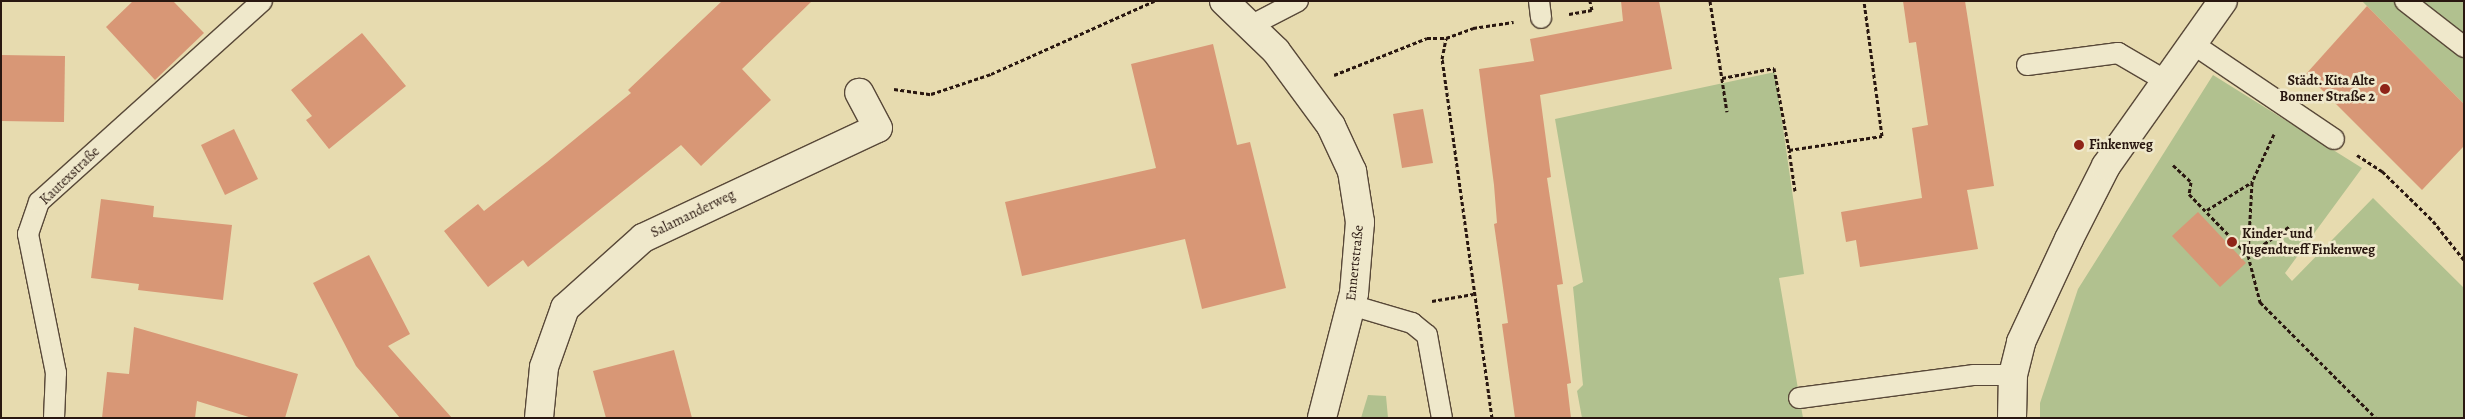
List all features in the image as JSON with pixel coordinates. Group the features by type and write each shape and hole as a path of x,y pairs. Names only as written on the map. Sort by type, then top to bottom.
{"street":[{"name":"Ennertstraße","path":"1224,1 1276,51 1331,126 1352,170 1360,222 1351,305 1322,418"},
{"path":"2012,418 2013,375 2021,342 2069,239 2106,166 2222,1"},
{"name":"Salamanderweg","path":"539,418 544,367 565,308 643,238 878,128 859,93"}],"lane":[{"name":"Kautexstraße","path":"54,418 56,373 28,234 39,202 262,1"},
{"path":"1250,26 1298,1"},
{"path":"2404,1 2464,47"},
{"path":"2193,44 2287,105 2334,139"},
{"path":"2027,66 2118,53 2166,81"},
{"path":"1351,305 1412,323 1427,334 1442,418"},
{"path":"1799,398 1974,375 2013,375"}],"path":[{"path":"859,93 884,88 931,94 991,74 1154,1"},
{"path":"1303,87 1427,38 1446,38 1473,28 1540,9 1592,10 1590,1"},
{"path":"1710,1 1727,112"},
{"path":"1789,150 1882,136 1864,1"},
{"path":"1446,38 1442,59 1492,418"},
{"path":"1722,78 1774,68 1795,191"},
{"path":"2287,105 2252,182 2248,255 2260,302 2376,418"},
{"path":"2334,139 2382,172 2433,221 2464,260"},
{"path":"2173,165 2191,182 2189,194 2207,210 2248,255"},
{"path":"2207,210 2252,182"},
{"path":"2248,255 2290,226"}],"green space":[{"path":"2362,1 2464,1 2464,104 2367,6"},
{"path":"1775,72 1804,274 1779,278 1803,418 1582,418 1577,391 1583,385 1573,287 1583,282 1555,119"},
{"path":"2213,75 2362,168 2285,273 2292,281 2373,198 2464,288 2464,418 2040,418 2040,403 2078,289"},
{"path":"1368,395 1386,396 1388,418 1361,418"}],"building":[{"path":"133,1 173,1 204,33 155,80 106,27"},
{"path":"722,1 812,1 742,69 771,100 701,166 681,145 528,267 523,260 488,287 444,231 478,204 484,211 631,93 628,90"},
{"path":"1621,1 1659,1 1672,69 1540,95 1551,177 1547,178 1563,284 1557,285 1571,383 1567,384 1571,418 1515,418 1502,324 1508,323 1494,224 1497,223 1494,185 1479,69 1534,61 1530,39 1623,21"},
{"path":"1903,1 1965,1 1994,186 1967,190 1978,249 1860,267 1856,240 1846,242 1841,212 1922,198 1912,128 1928,125 1916,42 1909,43"},
{"name":"Städt. Kita Alte Bonner Straße 2","path":"2367,6 2464,104 2464,146 2422,190 2306,74"},
{"path":"362,33 406,86 329,149 306,120 312,116 291,90"},
{"path":"1213,44 1237,145 1250,142 1286,288 1202,309 1185,239 1022,276 1005,202 1156,168 1131,64"},
{"path":"1,55 65,56 64,122 1,121"},
{"path":"1423,109 1433,163 1402,168 1393,114"},
{"path":"234,129 258,179 225,195 201,145"},
{"path":"101,199 154,206 153,217 232,225 223,300 138,290 139,284 91,278"},
{"path":"2198,212 2246,263 2220,287 2172,236"},
{"path":"369,255 410,334 388,346 452,418 400,418 356,366 313,283"},
{"path":"134,327 298,374 285,418 252,418 197,401 195,418 102,418 107,372 129,374"},
{"path":"674,350 692,418 606,418 593,371"}],"place":[{"name":"Städt. Kita Alte Bonner Straße 2","path":"2385,89"},
{"name":"Finkenweg","path":"2079,145"},
{"name":"Kinder- und Jugendtreff Finkenweg","path":"2232,242"}]}
